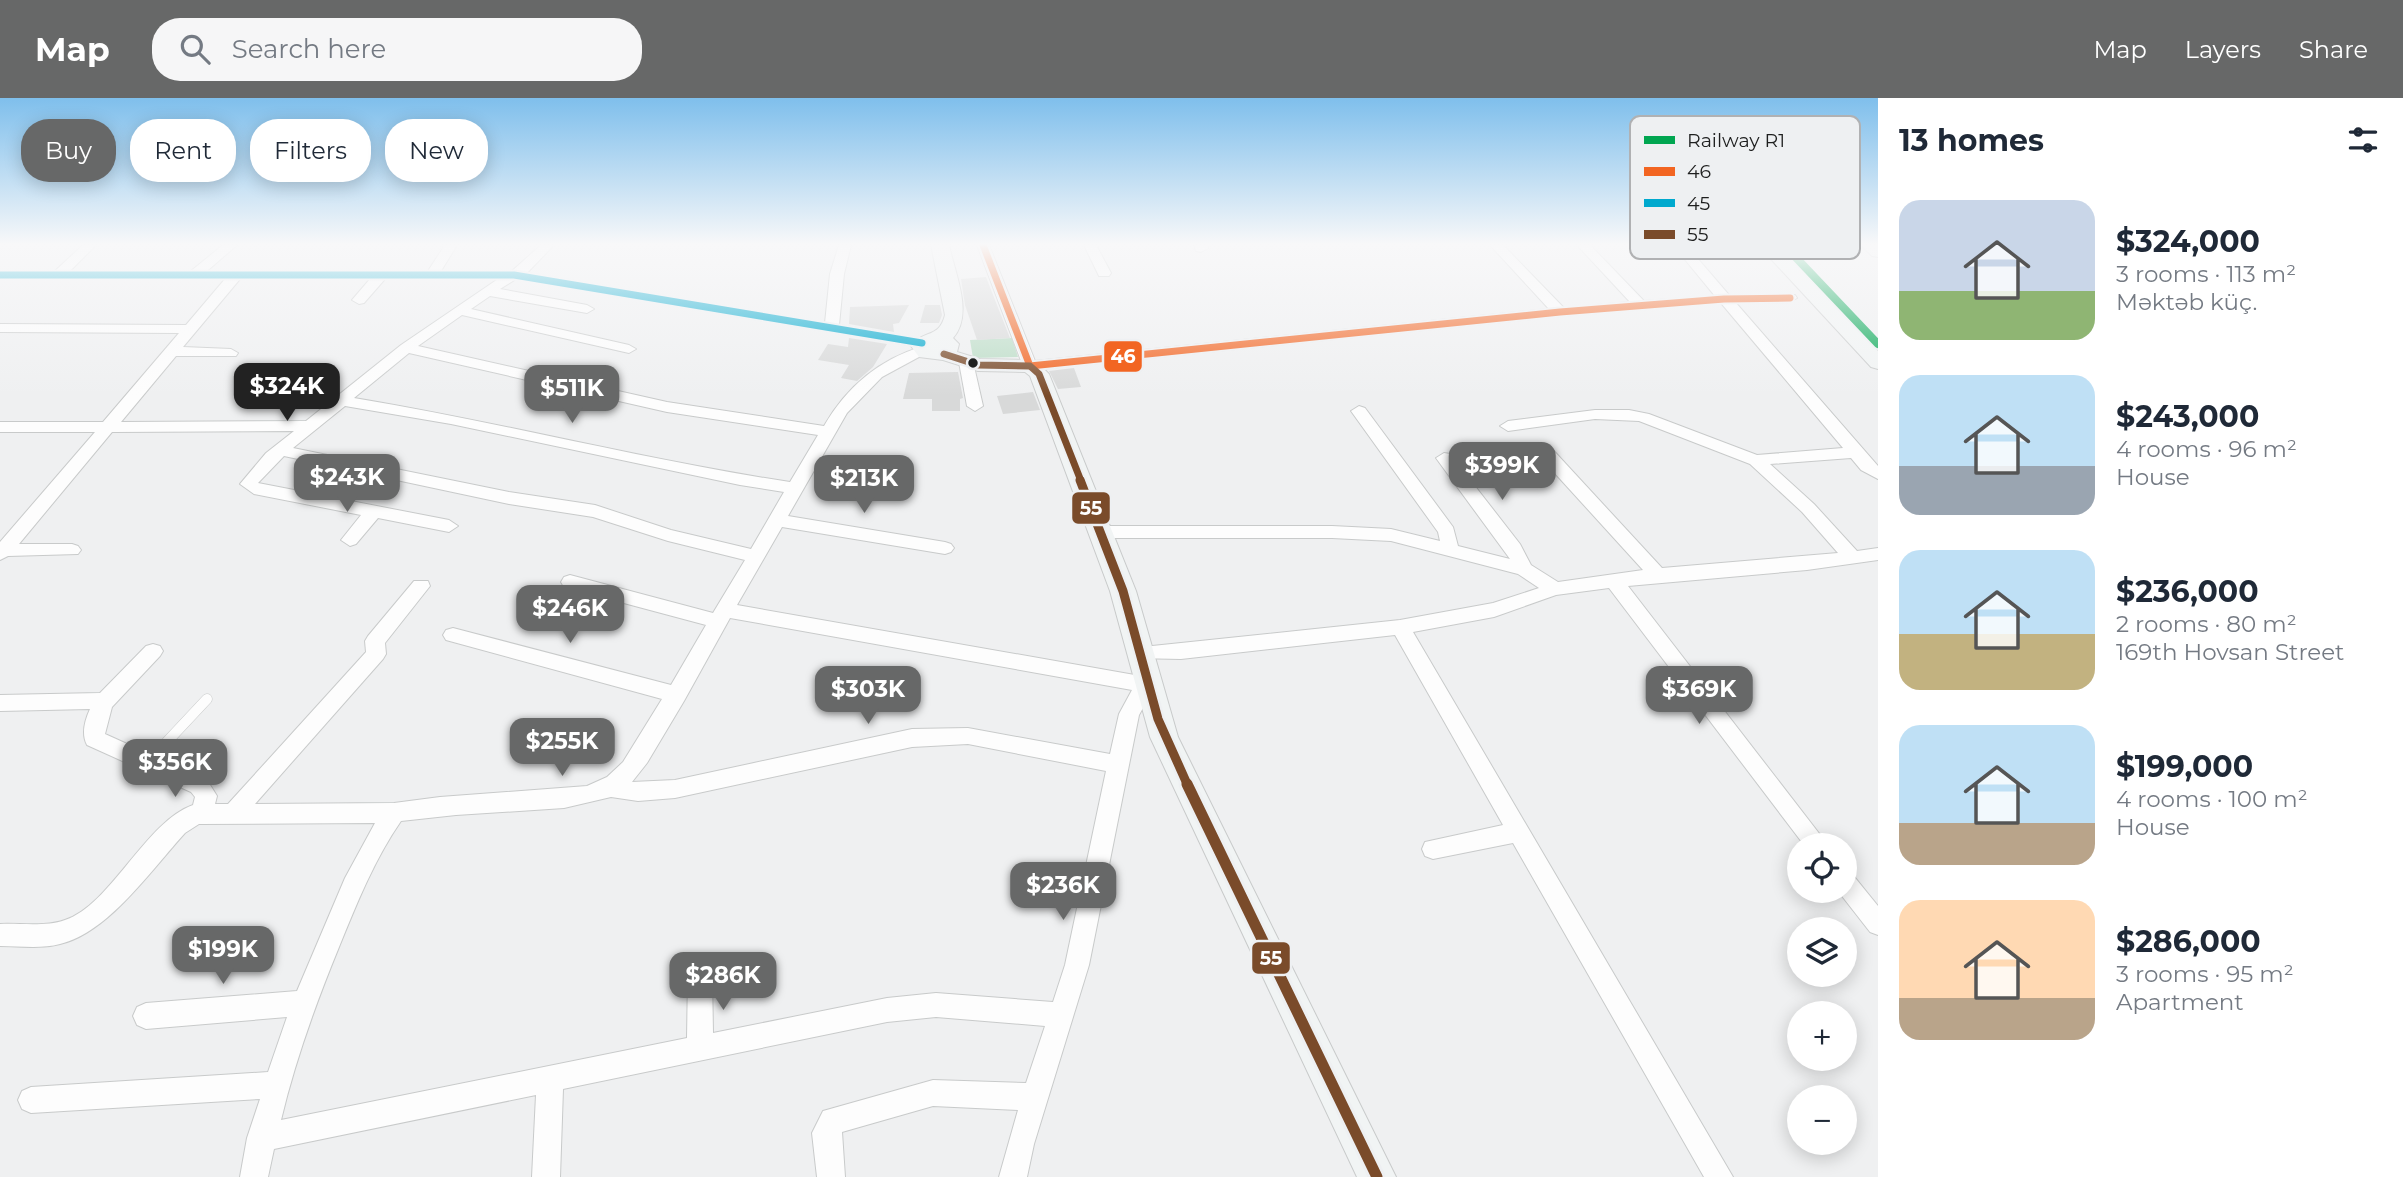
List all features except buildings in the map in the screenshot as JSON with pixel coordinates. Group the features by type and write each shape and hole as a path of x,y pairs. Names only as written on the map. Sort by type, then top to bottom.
{"street":[{"path":"1,552 218,295"},
{"path":"359,300 363,295"},
{"path":"449,526 254,488 248,484 263,466 406,348 480,295"},
{"path":"511,295 587,309"},
{"path":"634,295 939,350 986,366 1030,366 1640,305 1790,298"},
{"path":"832,329 835,295"},
{"path":"0,935 57,934 74,929 93,917 177,826 189,816 202,812 394,813 429,807 558,800 608,788 636,763 826,432 848,402 878,371 897,360 939,350 952,327 955,315 951,295"},
{"path":"1003,295 1030,366 1039,374 1102,532 1123,591 1146,685 1164,737 1377,1177"},
{"path":"1544,295 1560,312"},
{"path":"1631,295 1640,305"},
{"path":"1721,295 1867,466 1878,474"},
{"path":"1814,295 1878,363"},
{"path":"458,310 629,349"},
{"path":"0,328 189,329"},
{"path":"406,348 551,384 710,417 826,432"},
{"path":"939,350 975,406"},
{"path":"171,351 231,353"},
{"path":"344,401 451,418 740,481 794,488"},
{"path":"1360,411 1447,530 1450,549"},
{"path":"1508,426 1635,414 1756,460 1808,508 1853,558"},
{"path":"0,427 313,426"},
{"path":"282,450 314,459 509,498 595,511 668,535 756,556"},
{"path":"1756,460 1855,452"},
{"path":"1548,454 1658,575"},
{"path":"1444,458 1514,548 1524,569"},
{"path":"350,540 374,512"},
{"path":"776,520 944,548"},
{"path":"1102,532 1391,535 1524,569 1555,589"},
{"path":"1,552 72,550"},
{"path":"1140,653 1181,652 1400,627 1493,610 1555,589 1658,575 1807,564 1877,555"},
{"path":"1614,581 1808,833"},
{"path":"569,582 722,615 1146,685"},
{"path":"233,814 376,654 375,641 421,586"},
{"path":"1400,627 1719,1177"},
{"path":"453,635 677,695"},
{"path":"153,651 104,701 93,724 94,739 199,786 206,796 202,812"},
{"path":"1013,1177 1020,1144 1077,965 1129,714 1146,685"},
{"path":"0,703 104,701"},
{"path":"608,788 638,792 675,789 912,738 968,736 1119,765"},
{"path":"254,1177 274,1086 303,1003 360,871 394,813"},
{"path":"1433,849 1520,832"},
{"path":"1857,897 1878,924"},
{"path":"700,976 700,1048"},
{"path":"146,1016 303,1003"},
{"path":"261,1138 887,1010 936,1005 1061,1015"},
{"path":"545,1177 550,1078"},
{"path":"31,1100 274,1086"},
{"path":"831,1177 826,1133 833,1121 933,1093 1035,1097"}],"lane":[{"path":"148,762 206,699"}],"green space":[{"path":"1012,338 1018,357 973,358 970,340"}],"rail line":[{"name":"R1","path":"1832,295 1878,344"}],"transit line":[{"name":"45","path":"636,295 922,343"},
{"name":"46","path":"1003,295 1030,366 1560,312 1724,299 1790,298"},
{"name":"55","path":"944,354 978,365 1030,366 1039,374 1123,591 1164,737 1377,1177"}]}
